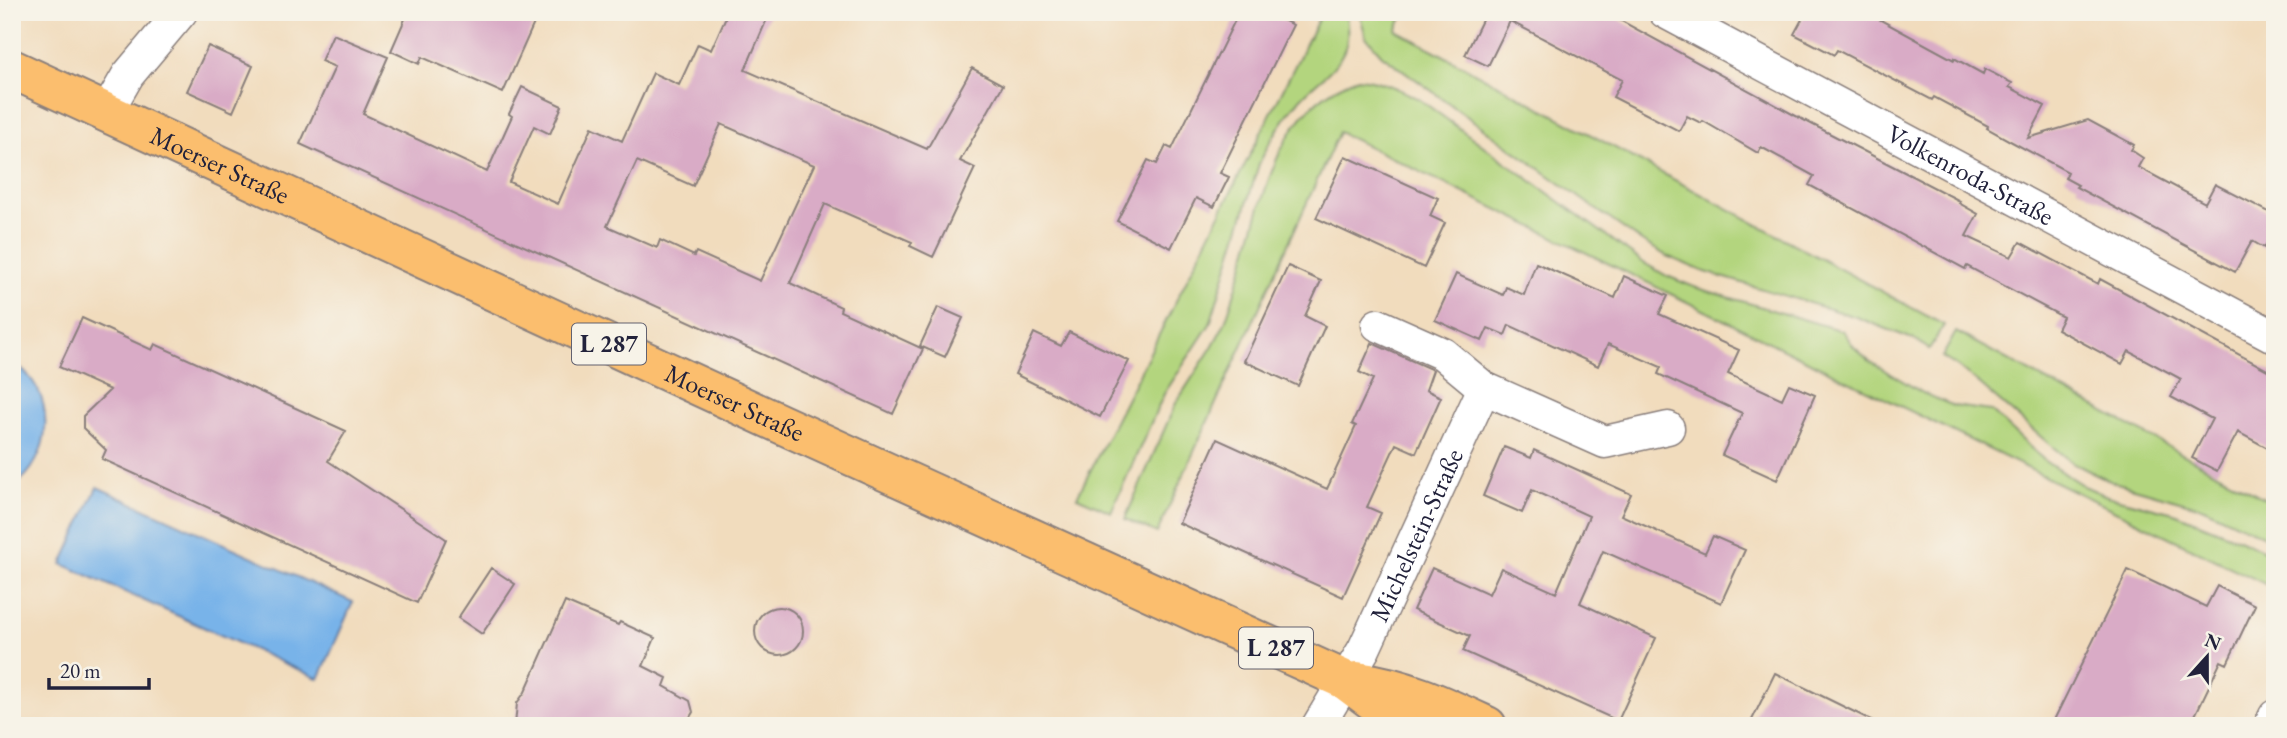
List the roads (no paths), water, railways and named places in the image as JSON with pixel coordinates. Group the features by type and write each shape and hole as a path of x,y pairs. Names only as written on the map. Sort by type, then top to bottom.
{"main road":[{"name":"Moerser Straße","path":"12,69 793,430 1345,680 1381,707 1417,726"},
{"name":"Moerser Straße","path":"1345,680 1418,694 1487,726"}],"street":[{"path":"106,113 128,75 181,12"},
{"name":"Volkenroda-Straße","path":"1665,12 2275,337"},
{"path":"1378,325 1443,354 1484,388 1605,442 1668,428"},
{"name":"Michelstein-Straße","path":"1318,726 1364,649 1484,388"},
{"path":"2270,726 2275,716"}],"water":[{"path":"12,363 27,374 38,389 44,406 45,425 43,443 36,460 26,475 12,487"},
{"path":"97,487 353,602 319,679 62,564"}],"waterway":[{"path":"12,720 19,726"}]}
